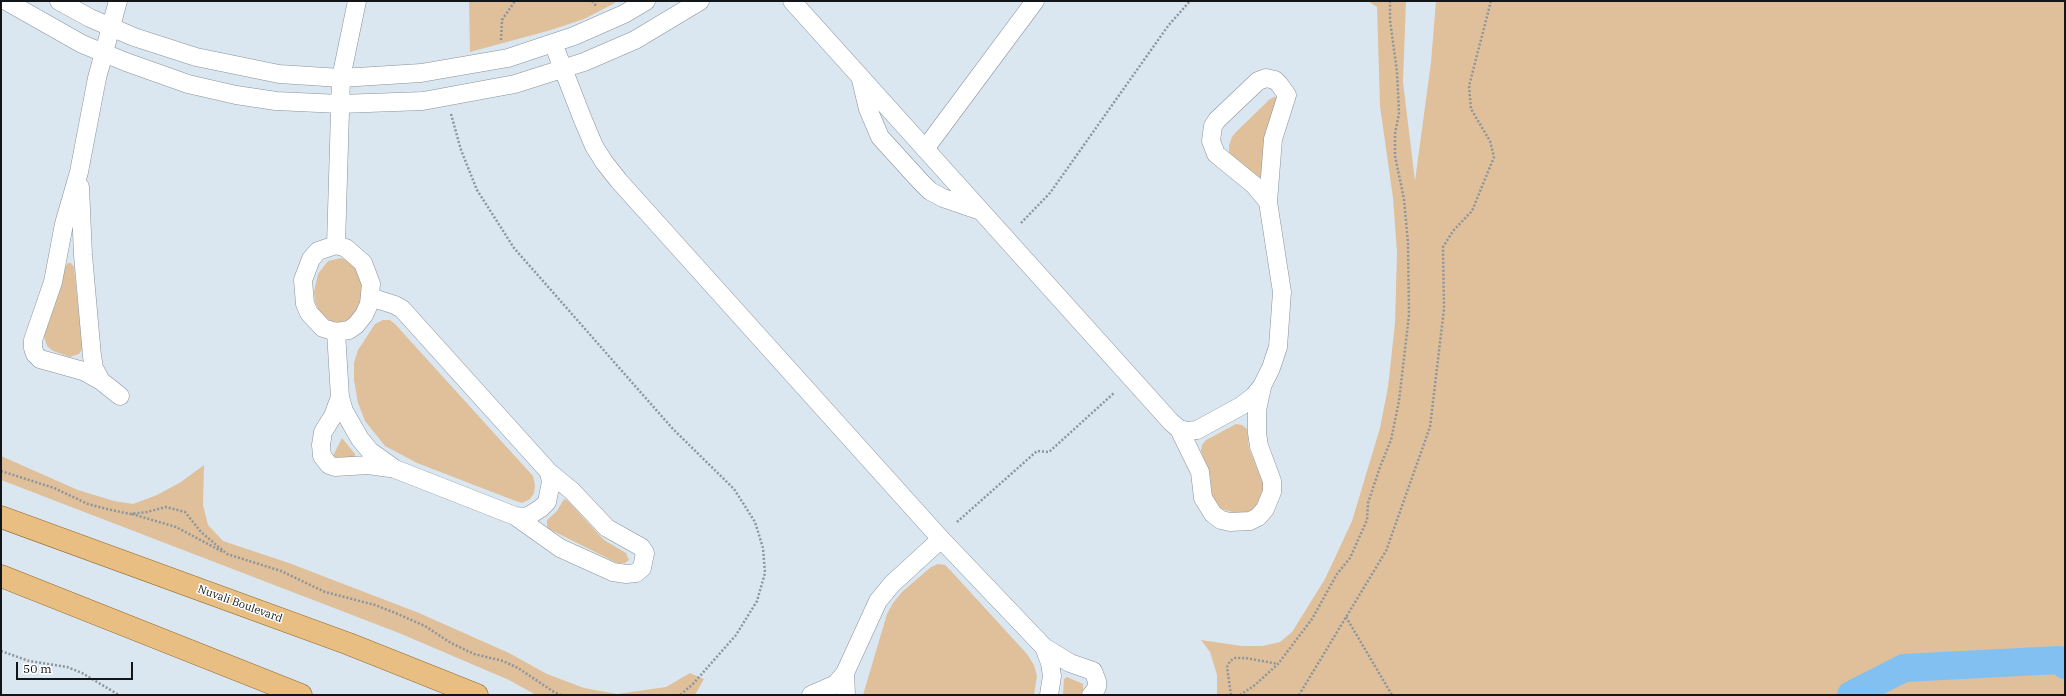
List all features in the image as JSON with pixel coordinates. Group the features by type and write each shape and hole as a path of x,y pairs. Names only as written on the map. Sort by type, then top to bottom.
{"main road":[{"name":"Nuvali Boulevard","path":"1,518 349,644 477,695"},
{"path":"1,576 301,695"}],"street":[{"path":"6,1 82,44 188,84 236,95 276,101 340,104 423,101 508,86 562,69 635,40 700,1"},
{"path":"59,1 112,28 196,57 279,74 341,78 421,73 475,65 508,58 553,43 624,14 646,1"},
{"path":"118,1 90,114 79,172 64,224 53,282 33,340 35,354 40,359 83,371 101,381 120,396"},
{"path":"336,245 341,78 357,1"},
{"path":"792,1 980,211 1179,429 1200,472 1203,498 1214,514 1221,520 1240,523 1254,519 1265,509 1272,492 1272,481 1260,452 1257,433 1257,410 1262,386"},
{"path":"925,149 1035,1"},
{"path":"553,43 562,69 594,146 619,181 942,539 1044,647 1070,663 1093,672 1097,681 1097,687 1091,695"},
{"path":"860,77 868,109 880,137 930,191 943,198 980,211"},
{"path":"1179,429 1187,431 1197,430 1241,406 1254,396 1262,386 1271,368 1278,347 1282,292 1268,202 1272,139 1287,95 1275,80 1266,78 1258,81 1217,120 1213,126 1211,141 1216,154 1254,185 1268,202"},
{"path":"79,172 83,255 92,356 94,368 101,381"},
{"path":"336,245 346,248 363,262 371,284 370,297 369,304 356,325 349,330 336,332 323,328 309,313 305,304 303,280 311,259 318,251 336,245"},
{"path":"59,254 83,255"},
{"path":"340,396 333,416 323,432 321,445 322,456 329,465 335,467 368,465 395,469 515,516 560,548 613,572 626,574 636,573 642,568 646,553 641,547 607,528 572,492 549,472 402,309 370,297"},
{"path":"336,332 340,396 344,411 360,439 370,451 395,469"},
{"path":"515,516 527,517 534,514 547,502 551,482 549,472"},
{"path":"811,695 836,684 845,672 883,593 942,539"},
{"path":"1044,647 1050,664 1052,676 1049,695"},
{"path":"845,672 846,695"}],"path":[{"path":"501,40 502,20 515,1"},
{"path":"592,1 597,7"},
{"path":"1021,223 1050,193 1168,26 1190,1"},
{"path":"1240,695 1255,685 1278,664 1312,619 1358,541 1367,520 1368,503 1391,440 1400,401 1408,315 1408,243 1404,199 1395,156 1395,134 1399,113 1398,79 1390,20 1390,1"},
{"path":"1299,695 1386,551 1430,427 1444,309 1443,247 1454,231 1472,210 1494,157 1490,141 1471,109 1469,86 1491,1"},
{"path":"451,114 460,150 477,190 514,248 672,428 734,489 755,522 763,548 765,574 757,601 736,635 693,684 680,695"},
{"path":"957,522 1037,451 1050,452 1114,393"},
{"path":"1,471 54,488 88,504 176,527 227,554 281,571 325,592 376,605 426,626 451,642 474,654 503,661 518,668 561,695"},
{"path":"130,514 147,512 166,507 185,512 201,532 227,554"},
{"path":"1346,617 1392,695"},
{"path":"1,651 29,661 67,667 82,673 119,695"},
{"path":"1231,695 1227,667 1230,661 1235,658 1246,658 1278,664"}],"shaded area":[{"path":"469,1 614,1 615,3 584,19 551,30 470,52"},
{"path":"1368,1 1406,1 1403,82 1415,181 1431,62 1436,1 2065,1 2065,695 1217,695 1217,675 1210,652 1201,640 1242,646 1262,646 1280,642 1292,632 1325,579 1352,521 1380,428 1388,387 1395,323 1397,252 1393,198 1380,106 1377,7"},
{"path":"1274,97 1279,98 1262,177 1257,177 1233,159 1229,153 1229,145 1232,137 1237,131 1270,99"},
{"path":"341,258 348,261 355,267 364,286 364,300 347,326 329,322 319,311 315,302 314,292 318,274 328,261"},
{"path":"68,263 71,263 74,267 82,342 82,350 79,354 70,357 53,351 47,346 44,337 59,293 65,267"},
{"path":"383,320 390,320 395,324 533,476 535,485 534,493 530,499 522,503 513,500 417,463 385,446 365,421 358,403 354,380 354,363 358,350 375,324"},
{"path":"1236,424 1242,425 1247,429 1249,448 1263,483 1263,491 1257,506 1250,511 1240,514 1221,509 1212,498 1210,475 1201,451 1202,445 1206,440"},
{"path":"342,438 355,454 355,457 333,456"},
{"path":"1,456 78,490 114,501 133,504 157,495 181,482 204,465 203,505 208,525 223,541 289,563 419,613 509,653 547,674 584,688 617,694 666,687 690,673 704,679 695,695 536,695 509,680 399,633 1,480"},
{"path":"564,499 568,501 604,540 626,553 629,560 625,563 617,563 549,529 547,526 547,520 557,511"},
{"path":"938,564 945,565 951,571 1027,654 1034,665 1037,676 1034,695 863,695 887,614 893,603 902,592 931,567"},
{"path":"1067,677 1083,684 1083,694 1063,695 1064,679"}],"waterway":[{"path":"1851,695 1904,668 2059,660 2065,665"}]}
